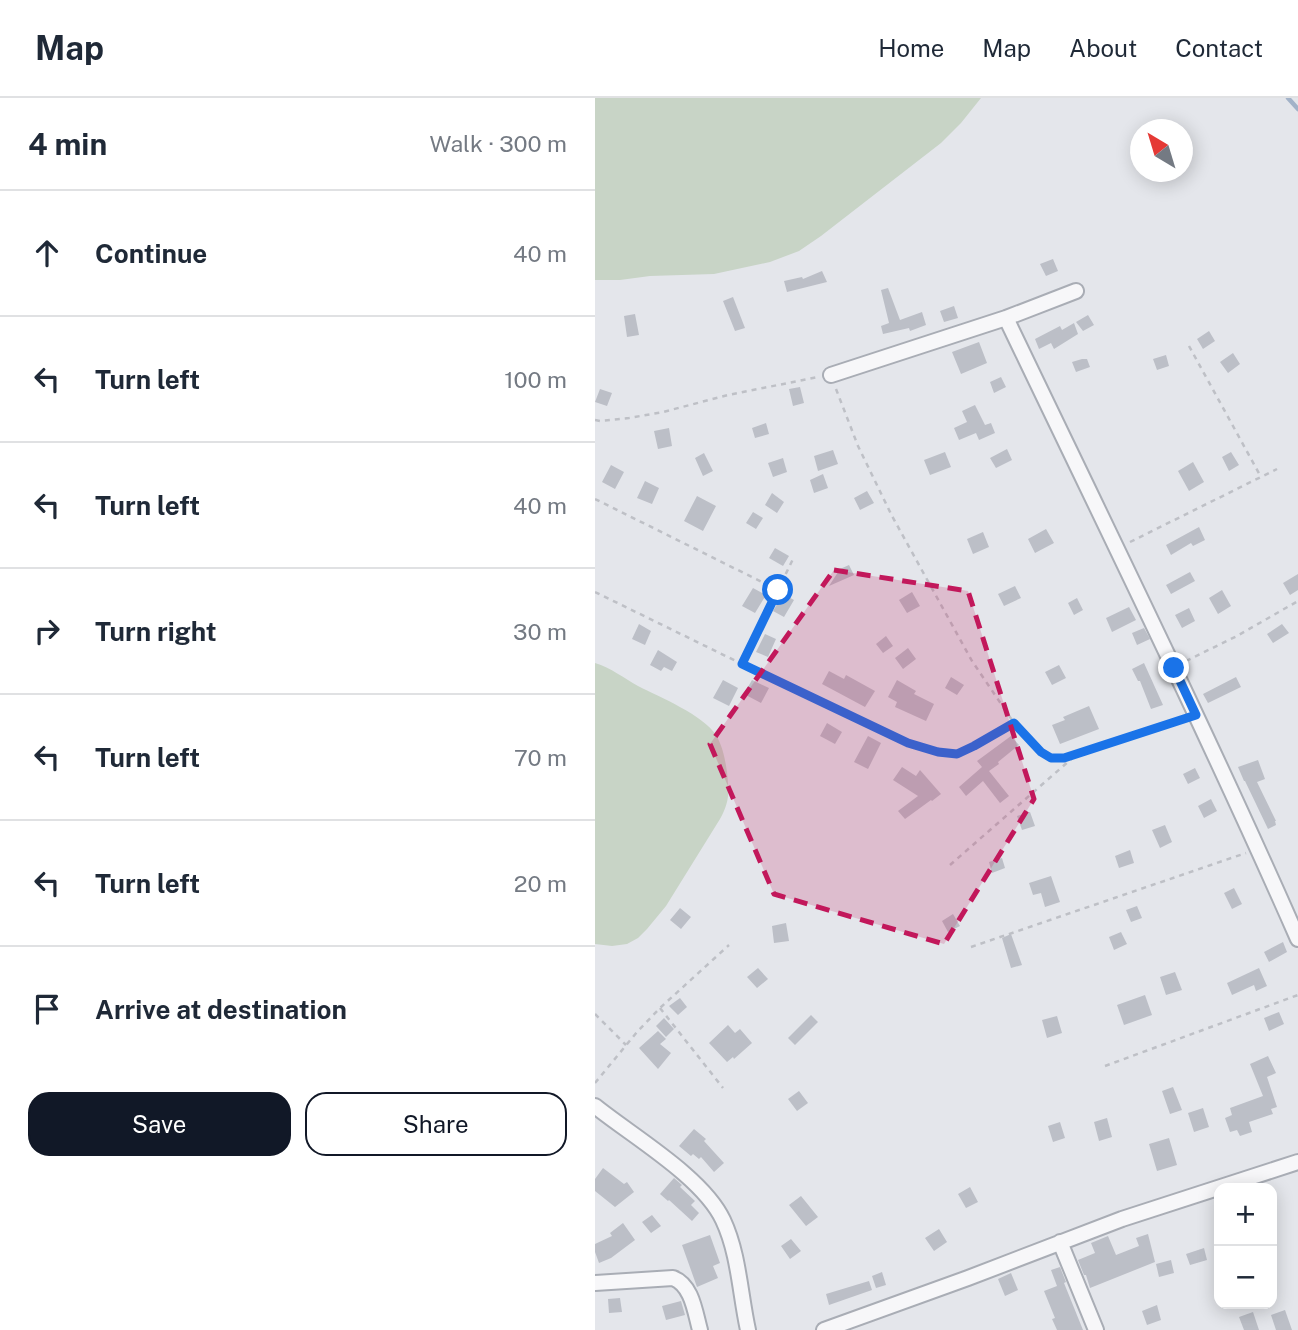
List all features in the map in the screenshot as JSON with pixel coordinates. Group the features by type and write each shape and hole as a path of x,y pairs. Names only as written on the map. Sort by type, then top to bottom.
{"street":[{"path":"831,375 1006,318 1076,291"},
{"path":"1006,318 1174,668 1298,939"},
{"path":"595,1106 693,1182 717,1209 736,1257 748,1330"},
{"path":"824,1330 1122,1219 1298,1162"},
{"path":"1060,1242 1096,1330"},
{"path":"595,1283 673,1278 686,1288 700,1330"}],"path":[{"path":"1189,345 1261,477"},
{"path":"595,420 663,412 728,395 831,375 859,446 892,516 972,661 1014,723 1041,752 1051,758 1064,758 1196,715"},
{"path":"1118,549 1277,469"},
{"path":"595,499 778,590"},
{"path":"742,664 794,557"},
{"path":"595,592 908,743 938,752 957,754 1014,723"},
{"path":"1174,668 1298,601"},
{"path":"950,864 1080,752"},
{"path":"971,947 1258,849"},
{"path":"595,1083 660,1008 729,945"},
{"path":"1105,1066 1298,995"},
{"path":"660,1008 723,1088"},
{"path":"595,1014 626,1045"}],"highlighted area":[{"path":"834,570 968,591 1034,799 944,944 774,894 710,744"}],"green space":[{"path":"595,98 981,98 941,143 799,251 770,262 714,274 595,280"},
{"path":"595,663 680,707 710,728 722,749 728,785 727,801 720,819 666,906 638,938 627,944 612,946 595,944"}],"building":[{"path":"1053,259 1058,271 1046,276 1040,264"},
{"path":"822,271 827,282 787,292 784,281 803,279"},
{"path":"888,288 900,320 922,312 926,325 910,331 909,328 883,334 881,326 889,323 881,290"},
{"path":"733,297 745,328 735,331 723,301"},
{"path":"954,306 958,318 944,322 940,311"},
{"path":"635,314 639,335 627,337 624,316"},
{"path":"1088,315 1094,325 1083,331 1076,322"},
{"path":"1074,323 1078,334 1054,349 1051,343 1039,349 1035,339 1060,326 1062,330"},
{"path":"1209,331 1215,341 1203,349 1197,339"},
{"path":"979,342 987,363 961,374 952,352"},
{"path":"1233,353 1240,364 1228,373 1220,362"},
{"path":"1166,355 1169,366 1157,370 1153,359"},
{"path":"1087,359 1090,367 1076,372 1072,362"},
{"path":"1001,377 1006,387 994,393 990,382"},
{"path":"800,387 804,403 793,406 789,389"},
{"path":"600,389 612,393 607,406 595,402"},
{"path":"975,405 985,425 991,423 995,433 979,440 976,433 959,440 954,428 967,422 962,411"},
{"path":"766,423 769,434 755,438 752,428"},
{"path":"669,428 672,446 658,449 654,431"},
{"path":"1007,449 1012,460 996,468 990,458"},
{"path":"833,450 838,464 818,471 814,456"},
{"path":"945,452 951,467 930,475 924,460"},
{"path":"1231,452 1239,465 1229,471 1222,457"},
{"path":"704,453 713,471 703,476 695,458"},
{"path":"783,458 787,472 773,477 768,463"},
{"path":"1193,462 1204,482 1189,491 1178,471"},
{"path":"611,465 624,472 615,489 602,482"},
{"path":"823,474 828,488 814,493 810,480"},
{"path":"645,481 659,488 652,504 637,498"},
{"path":"867,491 874,503 860,510 854,498"},
{"path":"772,493 784,502 777,513 765,505"},
{"path":"697,496 716,506 703,531 684,521"},
{"path":"753,512 763,518 756,529 746,523"},
{"path":"1199,527 1205,540 1193,546 1191,543 1171,555 1166,545"},
{"path":"1046,529 1054,543 1035,553 1028,539"},
{"path":"983,532 989,547 973,554 967,539"},
{"path":"775,548 789,556 783,566 769,558"},
{"path":"849,565 854,575 829,586 840,569"},
{"path":"1190,572 1195,581 1171,594 1166,585"},
{"path":"1298,574 1298,590 1290,595 1283,583"},
{"path":"1015,586 1021,598 1004,606 998,594"},
{"path":"753,588 766,595 755,613 742,606"},
{"path":"1222,590 1231,606 1218,614 1209,598"},
{"path":"912,592 920,606 907,613 899,600"},
{"path":"783,594 794,600 784,617 773,611"},
{"path":"1077,598 1083,610 1074,615 1068,603"},
{"path":"1129,607 1136,620 1112,632 1106,618"},
{"path":"1189,608 1195,621 1182,628 1175,615"},
{"path":"639,624 651,631 645,645 632,639"},
{"path":"1282,624 1289,633 1273,643 1267,634"},
{"path":"1144,628 1150,639 1137,645 1132,633"},
{"path":"765,634 776,639 768,657 756,652"},
{"path":"886,636 893,646 883,653 876,644"},
{"path":"908,648 916,659 903,669 895,658"},
{"path":"658,650 677,662 672,671 664,667 661,671 650,665"},
{"path":"1144,663 1163,705 1151,709 1132,669"},
{"path":"1059,665 1066,678 1052,685 1045,672"},
{"path":"829,671 844,679 846,675 875,691 865,707 822,684"},
{"path":"951,677 964,685 957,695 945,688"},
{"path":"1236,677 1241,687 1208,703 1203,694"},
{"path":"723,680 738,688 729,706 713,698"},
{"path":"752,680 769,688 761,703 744,694"},
{"path":"897,680 916,691 914,694 934,704 926,721 895,707 897,702 888,697"},
{"path":"1089,706 1099,729 1060,744 1052,725"},
{"path":"827,723 842,732 835,744 820,736"},
{"path":"868,736 881,743 868,769 854,762"},
{"path":"1011,736 1019,745 989,771 1009,796 1000,803 983,781 966,796 959,787 982,767 977,761"},
{"path":"1258,760 1265,779 1257,782 1276,821 1276,825 1268,829 1238,767"},
{"path":"902,767 916,776 920,770 941,794 905,819 898,811 918,796 893,780"},
{"path":"1195,768 1200,778 1188,784 1183,774"},
{"path":"1211,799 1217,811 1204,818 1198,806"},
{"path":"1030,812 1035,826 1022,830 1017,816"},
{"path":"1165,825 1172,842 1160,848 1152,830"},
{"path":"1130,850 1134,863 1119,868 1115,856"},
{"path":"1002,858 1005,868 992,873 989,862"},
{"path":"1051,876 1060,902 1045,907 1041,893 1033,895 1029,883"},
{"path":"1234,888 1242,904 1232,909 1224,893"},
{"path":"1137,906 1142,918 1131,922 1126,910"},
{"path":"680,908 691,917 681,929 670,920"},
{"path":"953,914 960,926 948,932 942,921"},
{"path":"786,923 789,941 774,943 772,926"},
{"path":"1121,932 1127,944 1114,950 1109,937"},
{"path":"1011,934 1022,965 1011,968 1002,938"},
{"path":"1283,942 1287,952 1269,962 1264,952"},
{"path":"758,968 768,979 757,988 747,977"},
{"path":"1259,968 1267,986 1256,991 1254,985 1232,995 1227,983"},
{"path":"1175,972 1182,990 1166,995 1160,977"},
{"path":"1145,995 1152,1015 1124,1025 1117,1005"},
{"path":"680,998 687,1007 678,1015 669,1006"},
{"path":"1279,1012 1284,1024 1269,1031 1264,1018"},
{"path":"811,1015 818,1022 795,1045 788,1038"},
{"path":"1057,1016 1062,1033 1047,1038 1042,1020"},
{"path":"664,1018 674,1029 666,1037 656,1026"},
{"path":"728,1025 735,1033 740,1029 752,1043 727,1062 709,1043"},
{"path":"658,1031 666,1039 660,1044 671,1053 658,1069 639,1048"},
{"path":"1268,1056 1276,1073 1267,1077 1277,1107 1271,1109 1273,1114 1249,1122 1252,1132 1240,1136 1237,1130 1230,1132 1225,1118 1232,1115 1230,1108 1263,1096 1250,1064"},
{"path":"1173,1087 1182,1110 1170,1114 1162,1091"},
{"path":"799,1091 808,1103 797,1111 788,1099"},
{"path":"1203,1108 1209,1127 1194,1132 1188,1113"},
{"path":"1107,1118 1112,1137 1099,1141 1094,1122"},
{"path":"1060,1122 1065,1138 1053,1142 1048,1126"},
{"path":"694,1129 706,1139 704,1141 724,1163 714,1172 701,1157 699,1159 693,1154 691,1156 679,1146"},
{"path":"1169,1138 1177,1165 1157,1171 1149,1144"},
{"path":"603,1168 624,1184 627,1182 634,1192 615,1207 595,1191 595,1179"},
{"path":"674,1178 695,1201 691,1205 699,1213 692,1221 660,1194"},
{"path":"970,1187 978,1202 966,1208 958,1194"},
{"path":"801,1196 818,1217 806,1226 789,1205"},
{"path":"652,1215 661,1226 651,1233 642,1222"},
{"path":"623,1223 635,1240 611,1258 599,1263 595,1244 612,1236 610,1233"},
{"path":"939,1229 947,1242 934,1251 925,1238"},
{"path":"1148,1234 1155,1262 1090,1288 1078,1260 1095,1253 1091,1243 1108,1236 1116,1255 1139,1246 1136,1238"},
{"path":"710,1235 720,1263 713,1266 718,1278 697,1287 682,1245"},
{"path":"791,1239 801,1251 790,1259 781,1246"},
{"path":"1204,1248 1207,1260 1190,1265 1186,1254"},
{"path":"1171,1260 1174,1273 1159,1277 1156,1264"},
{"path":"1060,1267 1083,1330 1057,1330 1052,1319 1055,1318 1044,1291 1057,1286 1051,1270"},
{"path":"882,1272 886,1285 876,1288 872,1276"},
{"path":"1011,1273 1018,1290 1005,1296 998,1279"},
{"path":"869,1281 872,1290 829,1305 826,1294"},
{"path":"620,1298 622,1312 609,1313 608,1299"},
{"path":"681,1301 685,1315 666,1320 662,1306"},
{"path":"1157,1305 1161,1320 1147,1325 1142,1311"},
{"path":"1285,1310 1292,1330 1276,1330 1271,1315"},
{"path":"1253,1312 1259,1330 1244,1330 1239,1317"}],"waterway":[{"path":"1288,98 1298,109"}],"route":[{"path":"778,590 742,664 908,743 938,752 957,754 1014,723 1041,752 1051,758 1064,758 1196,715 1174,668"}]}
